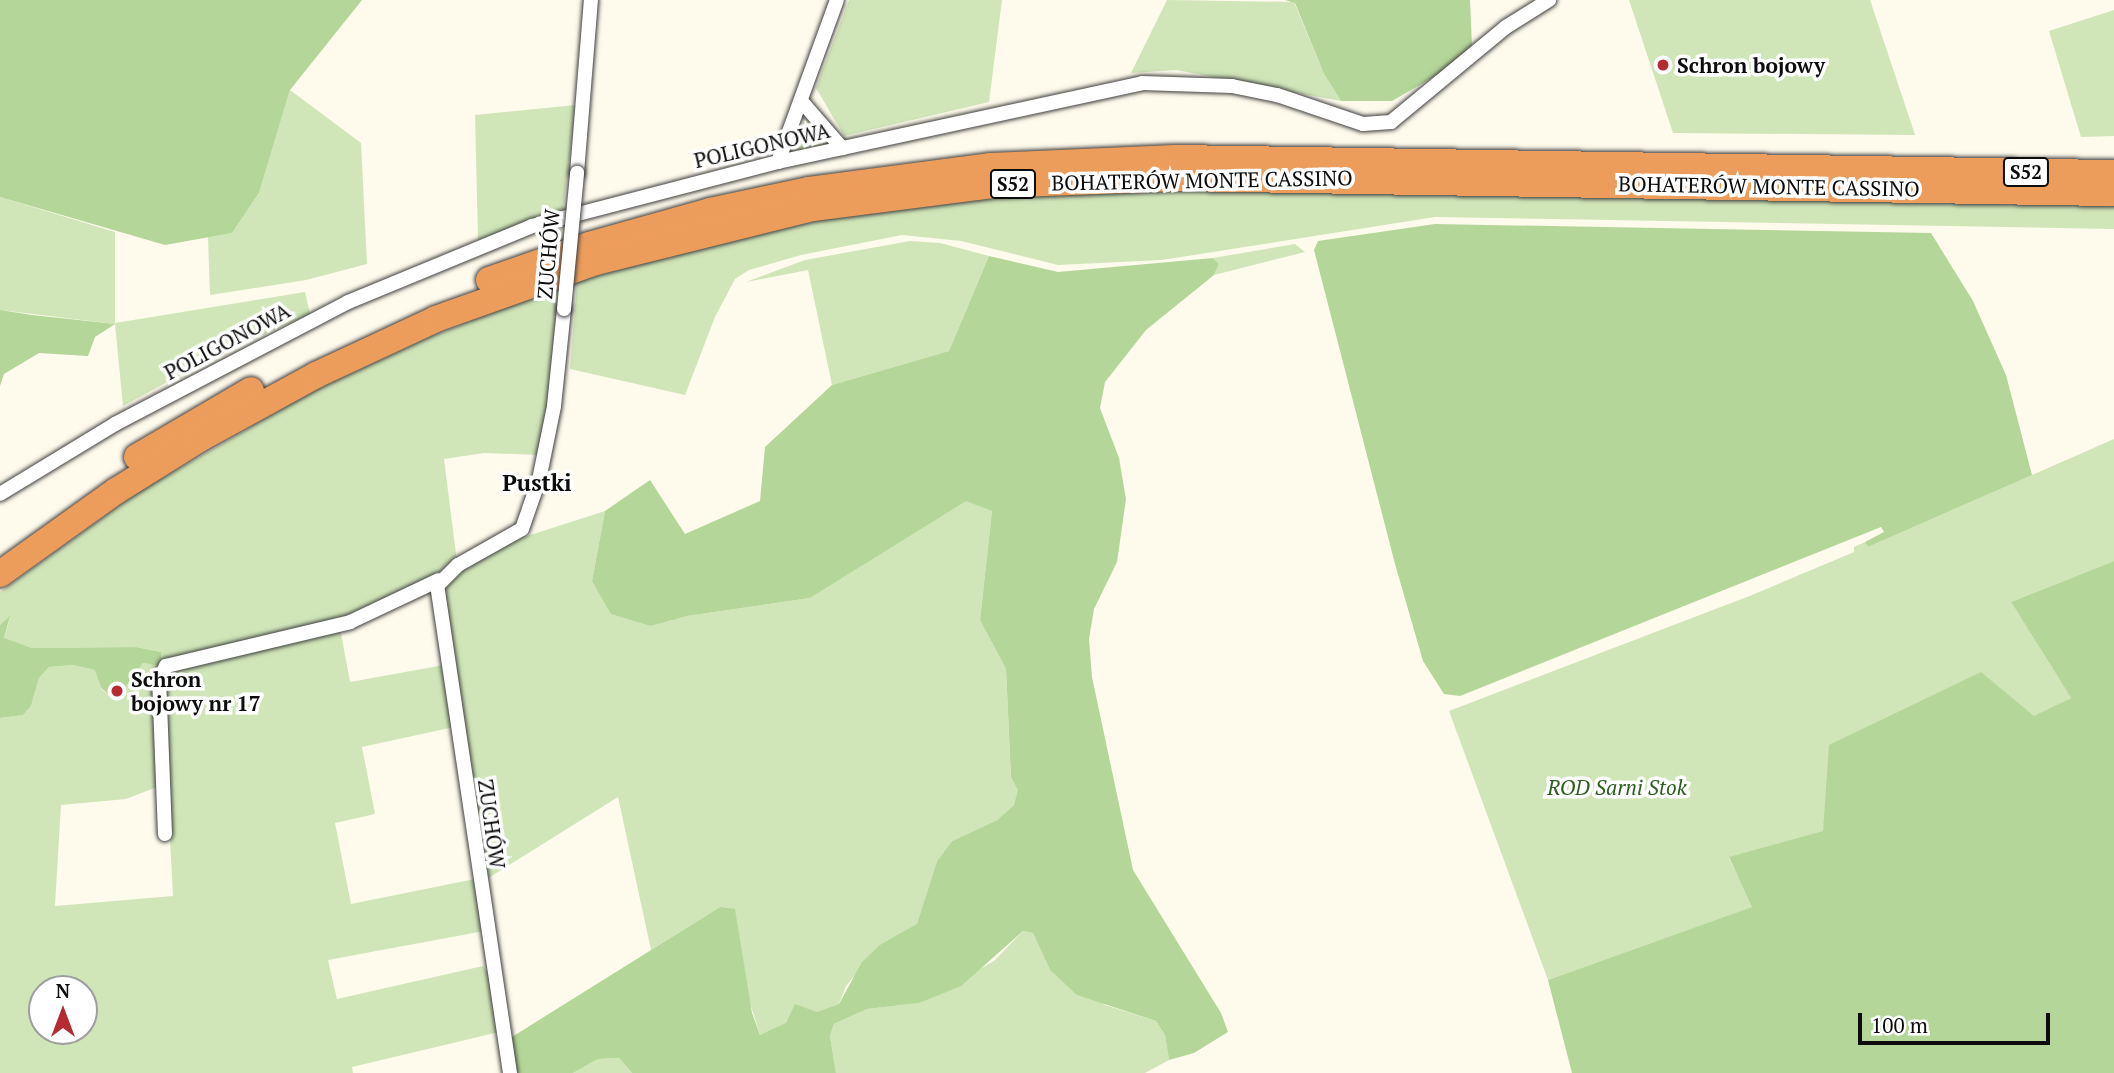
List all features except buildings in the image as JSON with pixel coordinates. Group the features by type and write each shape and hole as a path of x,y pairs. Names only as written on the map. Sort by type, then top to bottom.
{"highway":[{"name":"BOHATERÓW MONTE CASSINO","path":"0,552 192,422 310,358 430,302 589,245 710,211 809,190 991,166 1175,158 2114,173"},
{"name":"BOHATERÓW MONTE CASSINO","path":"0,574 94,506 201,438 316,375 436,319 608,259 813,208 993,185 1176,177 2114,193"}],"street":[{"name":"ZUCHÓW","path":"165,834 159,680 166,666 350,622 439,580 522,528 539,480 554,406 591,0"},
{"path":"778,162 803,103 837,0"},
{"name":"POLIGONOWA","path":"0,494 127,417 348,302 449,257 610,203 778,162 1142,83 1232,86 1277,95 1363,124 1391,122 1506,27 1549,0"},
{"path":"803,103 842,148"},
{"name":"ZUCHÓW","path":"439,580 440,614 510,1073"}],"green space":[{"path":"0,0 362,0 290,90 259,193 232,233 165,245 0,197"},
{"path":"849,0 1002,0 989,102 844,136 816,88"},
{"path":"1167,0 1294,2 1324,74 1341,101 1176,70 1131,73"},
{"path":"1285,0 1470,0 1472,46 1442,72 1392,101 1341,101 1324,74 1295,3"},
{"path":"1629,0 1870,0 1915,135 1673,133"},
{"path":"2114,10 2114,136 2081,137 2049,31"},
{"path":"290,90 361,143 367,264 306,280 210,295 208,237 232,233 259,193"},
{"path":"576,105 563,209 478,240 475,115"},
{"path":"807,119 827,145 791,153 804,121"},
{"path":"1120,189 2114,206 2114,229 1435,217 1162,260 1058,265 961,241 902,235 801,255 749,270 735,279 715,317 685,395 570,369 577,282 671,254 822,220 980,198"},
{"path":"0,197 115,232 115,323 305,292 310,314 217,355 123,406 115,324 0,310"},
{"path":"1435,224 1931,233 1973,301 2006,375 2032,475 1868,547 1865,542 1884,532 1881,527 1460,696 1444,694 1423,661 1395,564 1314,250 1318,241"},
{"path":"910,241 940,243 989,256 949,351 832,385 808,270 746,282 805,260"},
{"path":"1295,244 1305,252 1214,275 1219,264 1213,258"},
{"path":"989,256 1058,272 1213,258 1219,264 1214,275 1146,330 1105,382 1100,408 1119,458 1126,499 1117,562 1094,609 1089,639 1092,677 1133,870 1221,1013 1228,1032 1194,1053 1169,1060 1165,1035 1156,1021 1077,995 1050,970 1033,933 1023,931 961,986 919,1003 867,1009 834,1024 830,1036 836,1073 632,1073 619,1058 598,1059 573,1073 514,1073 507,1040 720,907 735,909 752,1013 760,1035 786,1023 795,1004 817,1012 839,1004 862,962 881,944 917,924 937,861 952,841 997,820 1014,805 1018,790 1011,777 1006,669 980,620 992,511 966,501 810,598 687,616 651,626 611,614 592,581 605,511 650,480 685,534 760,501 765,447 832,385 949,351"},
{"path":"558,288 553,380 540,455 484,453 444,459 457,562 350,619 167,662 157,678 162,785 126,799 61,805 55,906 173,896 162,686 169,668 340,628 350,682 444,665 454,727 362,747 375,814 335,823 351,904 475,879 484,931 328,960 337,999 483,966 490,976 499,1032 352,1067 353,1073 0,1073 0,718 23,715 31,706 39,678 49,667 73,665 96,670 101,689 111,696 119,696 143,663 162,665 161,652 136,647 32,648 4,639 10,617 0,625 0,592 140,491 310,393 432,336"},
{"path":"0,310 115,324 95,337 88,356 39,353 4,374 0,386"},
{"name":"ROD Sarni Stok","path":"2114,439 2114,561 2011,602 2071,698 1824,831 1729,858 1753,907 1548,980 1449,711 1752,595 1854,552 1854,547 1865,542 1868,547"},
{"path":"966,500 992,511 980,620 1006,669 1011,777 1019,790 1014,805 997,820 952,841 937,861 917,925 881,944 846,986 839,1004 760,1035 720,907 651,950 618,797 482,882 441,595 447,577 521,538 605,511 592,581 651,626 687,616 810,598"},
{"path":"2114,561 2114,1073 1572,1073 1548,980 1752,907 1729,857 1823,831 1829,745 1981,672 2034,716 2071,698 2011,602"},
{"path":"10,616 4,638 32,648 136,647 161,652 162,666 143,663 119,696 111,696 101,688 95,670 73,665 49,667 39,678 31,706 23,715 0,718 0,625"},
{"path":"1023,931 1033,933 1050,970 1105,1005 1156,1021 1165,1035 1169,1060 1145,1073 836,1073 830,1036 834,1024 867,1009 919,1003 994,961"},
{"path":"619,1058 632,1073 573,1073 598,1059"}],"place":[{"name":"Schron bojowy","path":"1663,65"},
{"name":"Schron bojowy nr 17","path":"117,691"}],"district":[{"name":"Pustki","path":"537,483"}]}
